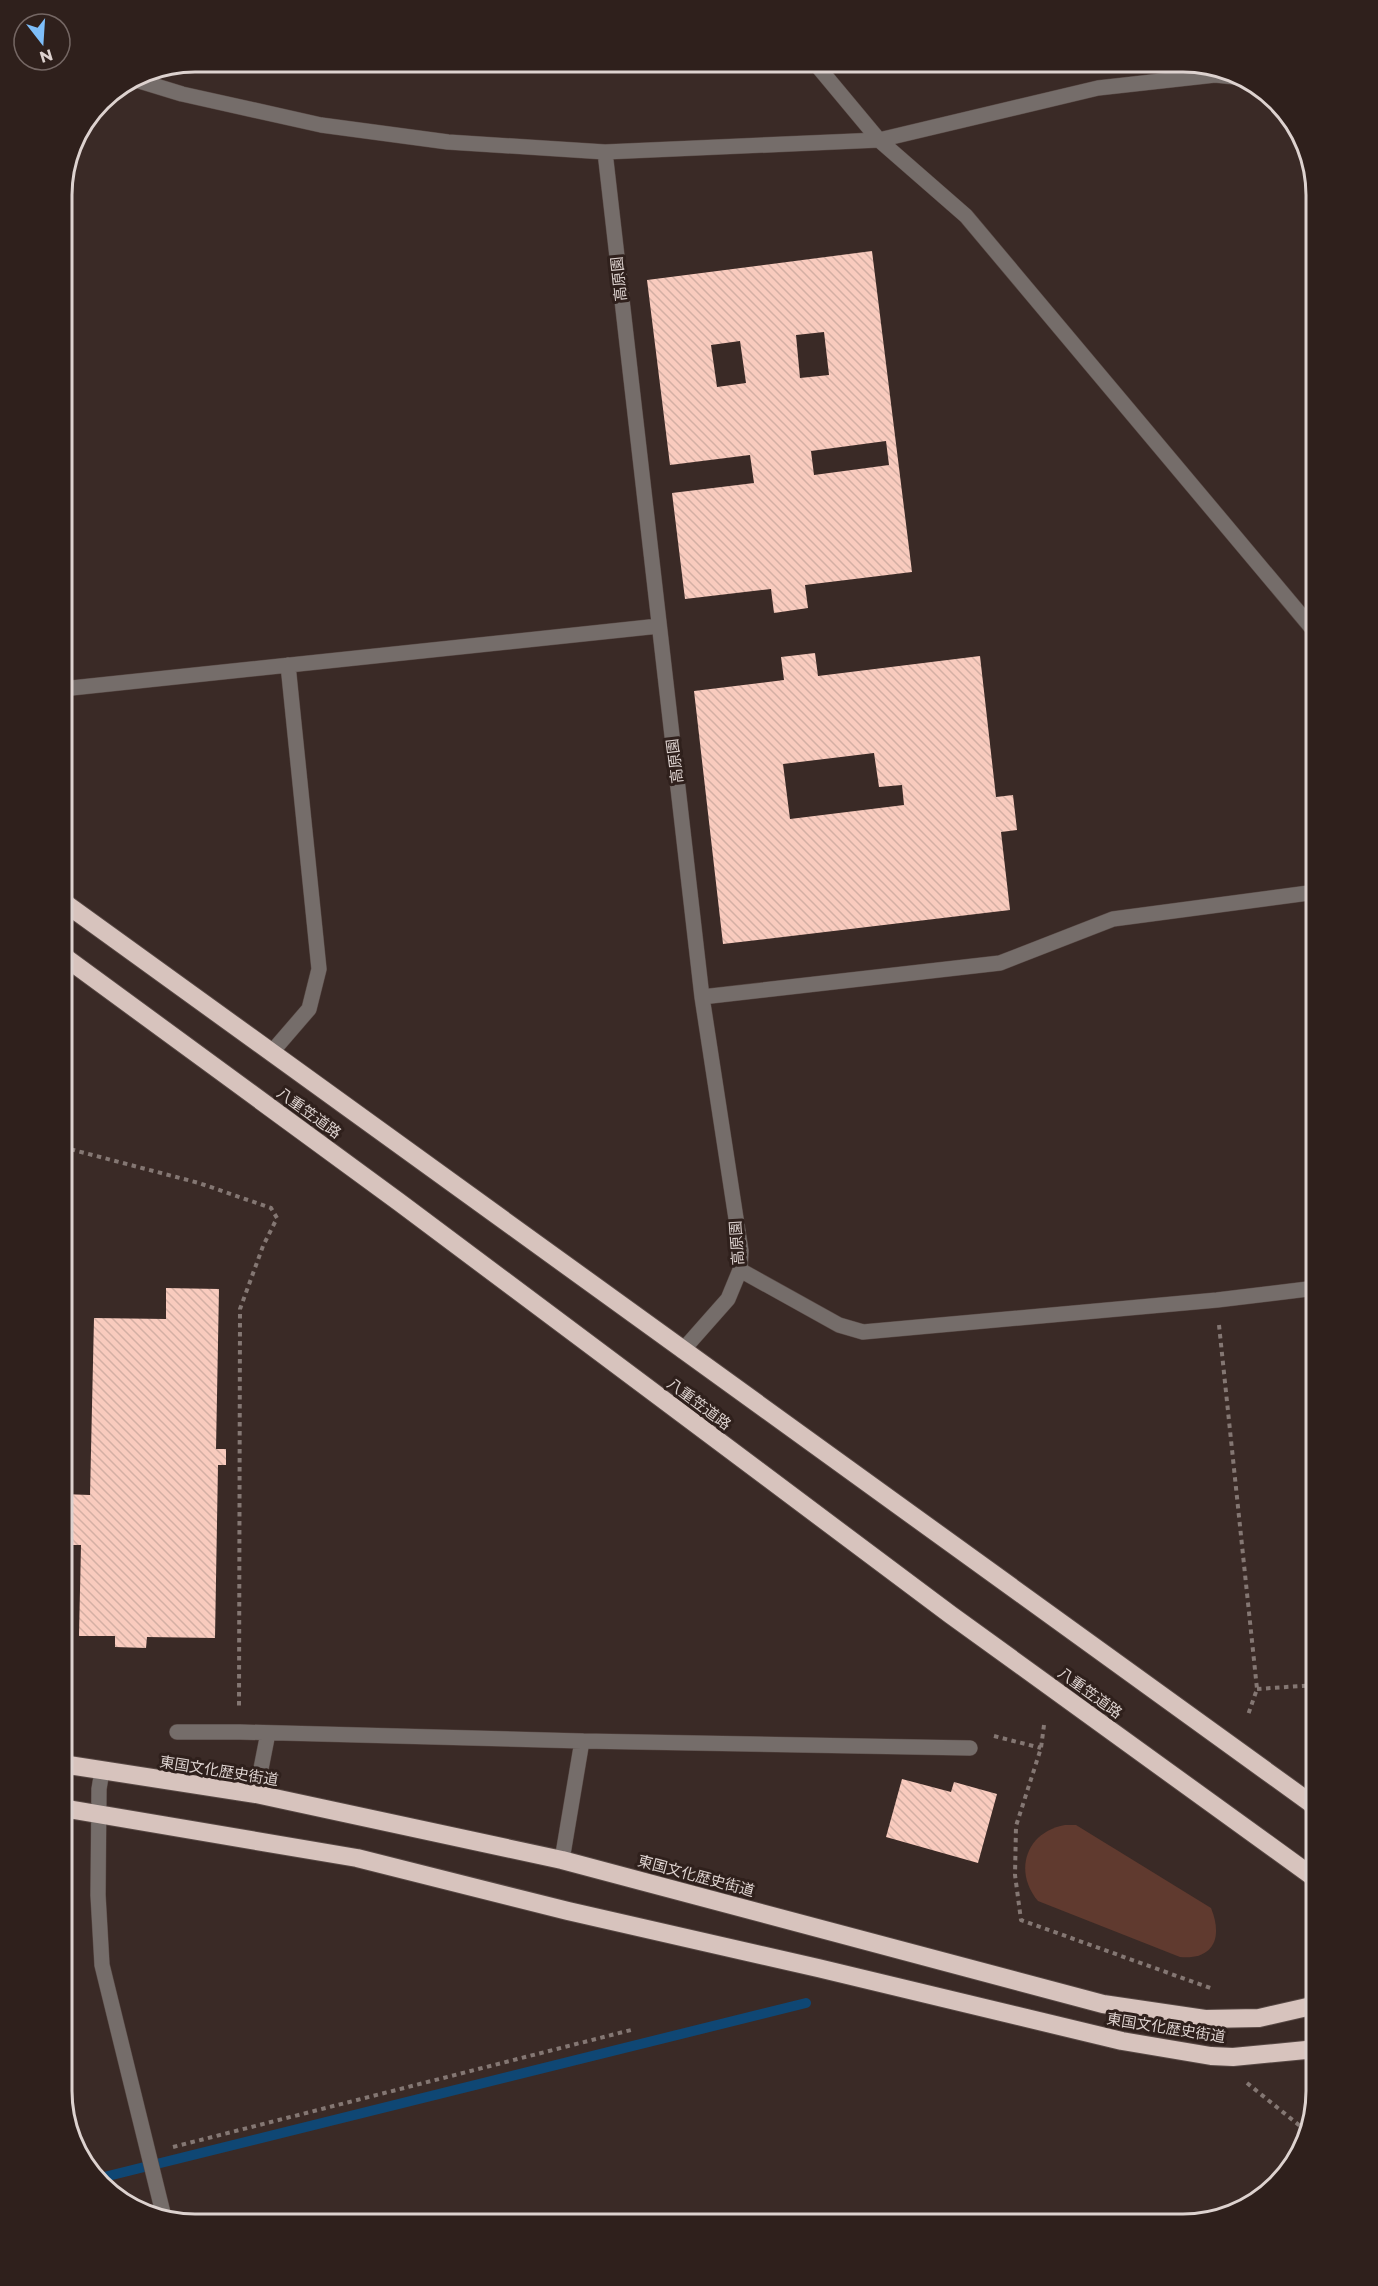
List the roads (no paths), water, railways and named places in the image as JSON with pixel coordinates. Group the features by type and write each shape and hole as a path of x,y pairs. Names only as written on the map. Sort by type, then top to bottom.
{"highway":[{"name":"八重笠道路","path":"72,909 1306,1799"},
{"name":"八重笠道路","path":"72,962 399,1202 951,1615 1306,1871"},
{"name":"東国文化歴史街道","path":"72,1766 256,1794 562,1860 1103,2004 1205,2019 1259,2018 1306,2007"},
{"name":"東国文化歴史街道","path":"72,1809 357,1858 568,1911 818,1968 1122,2042 1211,2056 1233,2057 1306,2050"}],"street":[{"path":"822,72 879,140 966,216 1306,620"},
{"path":"145,83 182,94 321,125 448,142 605,152 879,140 1098,88 1211,75"},
{"name":"高原園","path":"605,152 702,997 741,1251 740,1270 728,1299 682,1351"},
{"path":"72,688 659,626"},
{"path":"271,1053 309,1009 319,969 288,665"},
{"path":"702,997 1000,963 1113,919 1306,893"},
{"path":"740,1270 839,1325 863,1332 1217,1300 1306,1289"},
{"path":"177,1732 268,1732 582,1742 970,1748"},
{"path":"256,1794 268,1732"},
{"path":"562,1860 582,1742"},
{"path":"102,1771 98,1895 102,1965 162,2209"}],"waterway":[{"path":"107,2176 806,2003"}]}
